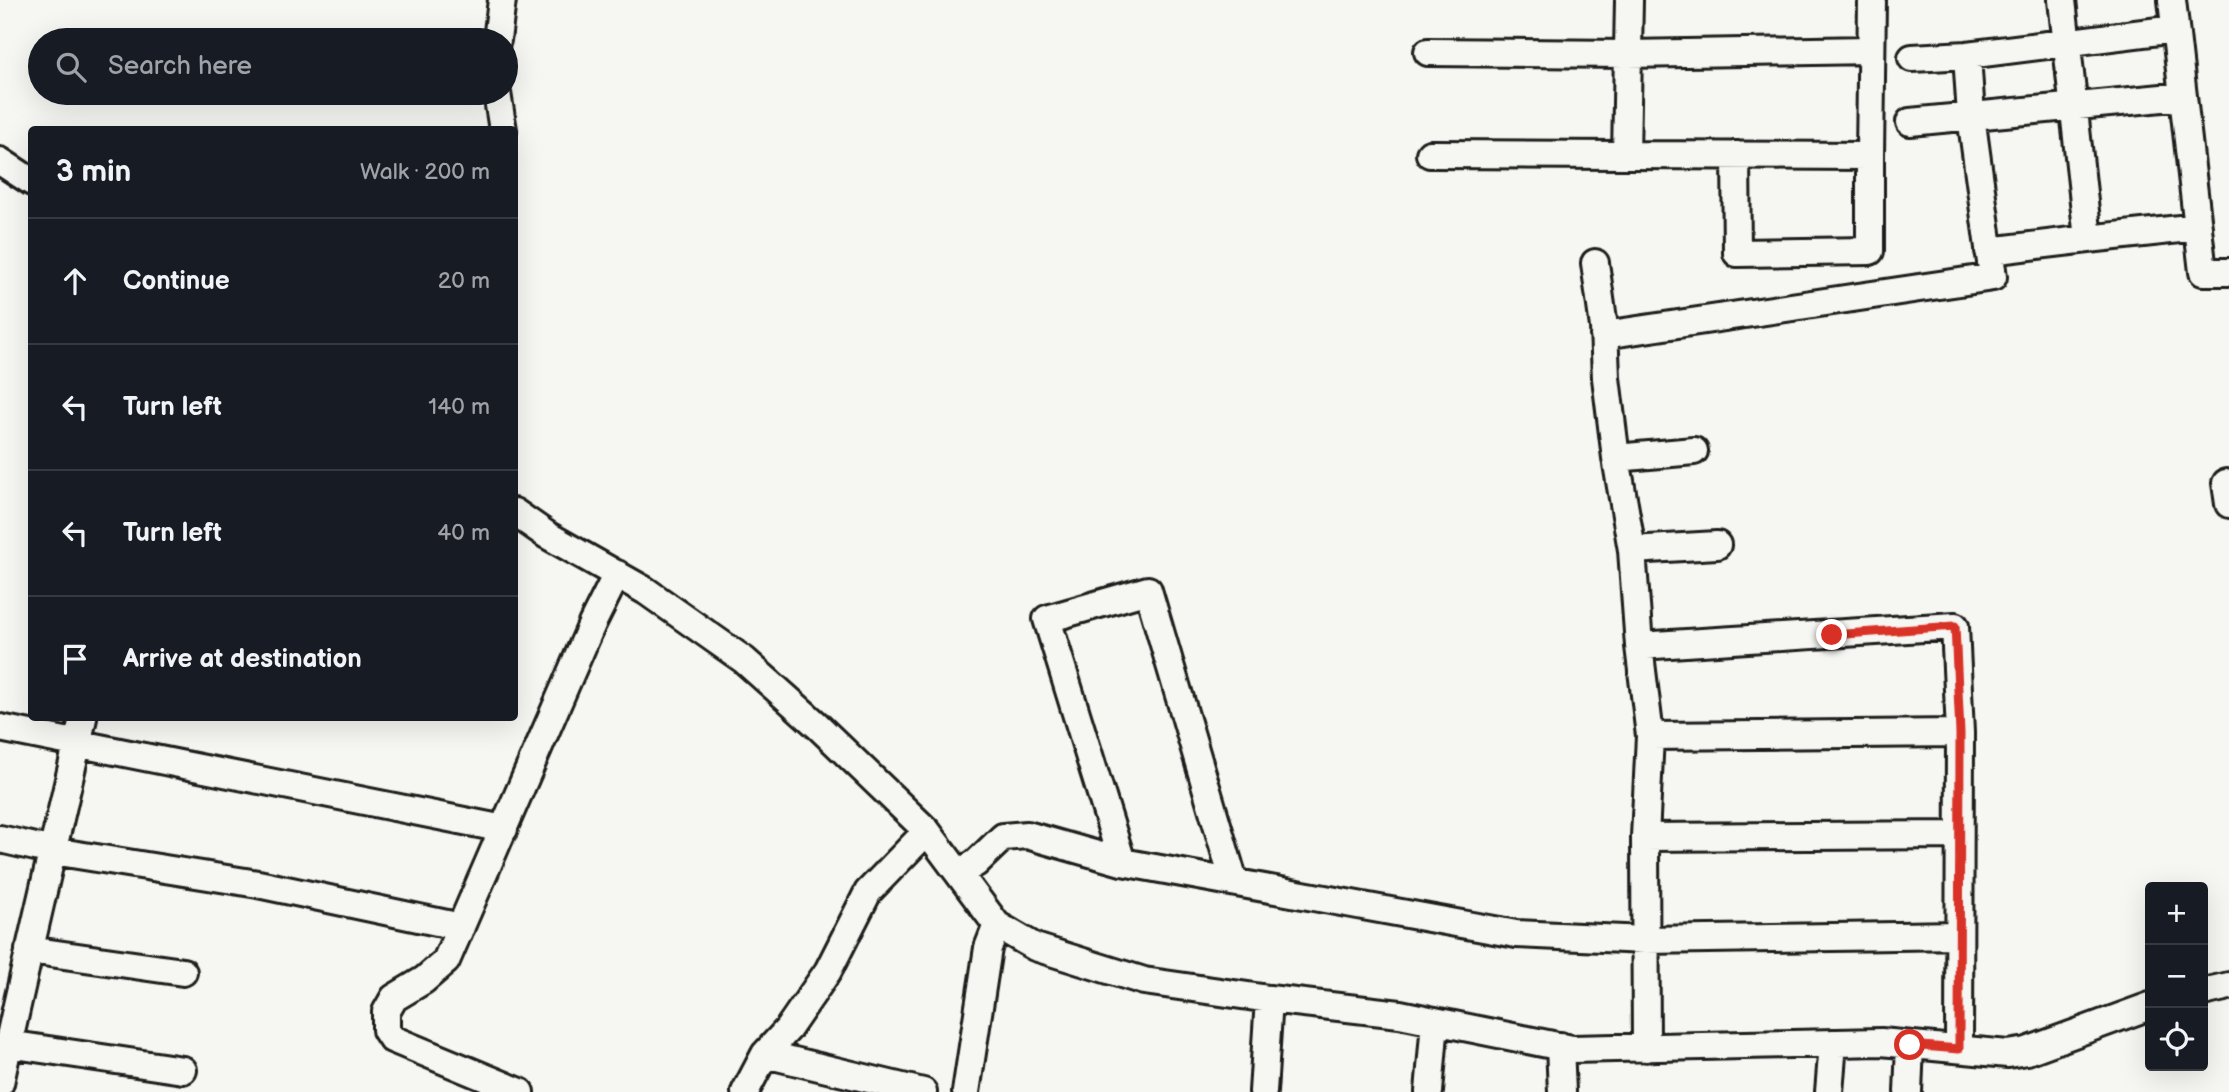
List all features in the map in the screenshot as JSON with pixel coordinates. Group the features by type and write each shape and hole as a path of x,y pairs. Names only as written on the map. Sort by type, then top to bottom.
{"street":[{"path":"498,28 502,0"},
{"path":"1626,155 1629,0"},
{"path":"1736,155 1737,253 1870,251 1872,0"},
{"path":"2062,0 2088,239"},
{"path":"2172,0 2203,272 2229,272"},
{"path":"1912,58 1967,55 2175,29"},
{"path":"1428,52 1628,54 1871,50"},
{"path":"1604,335 1993,277 1971,116 1967,55"},
{"path":"1910,122 2183,96"},
{"path":"499,105 502,126"},
{"path":"1430,154 1870,156"},
{"path":"0,161 28,179"},
{"path":"1989,251 2198,227"},
{"path":"1595,263 1616,458 1632,550 1639,646 1650,736 1645,837 1646,1048"},
{"path":"1616,458 1693,451"},
{"path":"518,515 547,535 646,591 744,660 818,726 927,831 997,925 1035,947 1144,981 1400,1014 1572,1049 1881,1042 2008,1054 2027,1051 2145,1008"},
{"path":"1632,550 1717,545"},
{"path":"520,1092 392,1039 386,1030 386,1012 394,998 424,980 446,961 592,624 617,574"},
{"path":"1122,862 1047,619 1148,590 1234,882"},
{"path":"1639,646 1955,626 1960,733 1959,1049"},
{"path":"0,1083 82,721"},
{"path":"0,728 504,829"},
{"path":"1650,736 1960,733"},
{"path":"745,1092 765,1054 788,1029 828,971 868,892 927,831"},
{"path":"958,873 976,863 1003,837 1027,835 1122,862 1516,933 1645,940 1959,935"},
{"path":"1645,837 1959,835"},
{"path":"0,839 53,851 258,884 461,927"},
{"path":"966,1092 988,947 997,925"},
{"path":"29,950 183,972"},
{"path":"2208,991 2229,986"},
{"path":"1264,1092 1269,999"},
{"path":"1429,1092 1435,1021"},
{"path":"1829,1092 1833,1043"},
{"path":"8,1044 183,1070"},
{"path":"1908,1092 1910,1045"},
{"path":"1560,1046 1562,1092"},
{"path":"765,1054 923,1092"}],"route":[{"path":"1832,635 1955,626 1960,733 1959,1049 1910,1045"}]}
